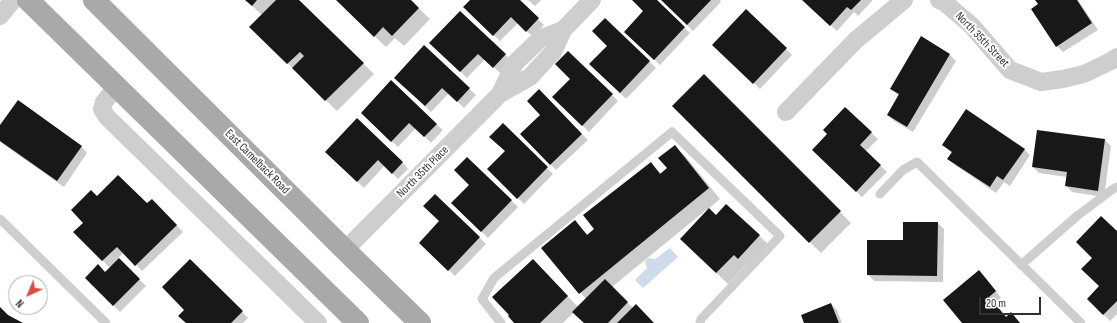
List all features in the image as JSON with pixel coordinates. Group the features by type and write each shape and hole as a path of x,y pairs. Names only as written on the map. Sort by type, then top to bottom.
{"main road":[{"path":"28,0 358,323"},
{"name":"East Camelback Road","path":"94,0 420,323"}],"street":[{"path":"0,16 13,0"},
{"name":"North 35th Place","path":"345,250 500,94 515,63 540,39 563,30 592,0"},
{"path":"786,112 856,40 904,0"},
{"name":"North 35th Street","path":"939,0 945,3 971,25 1010,70 1042,82 1084,74 1117,57"},
{"path":"116,87 104,102 102,109 107,117 318,323"}],"lane":[{"path":"501,323 482,299 494,278 672,132 780,236 701,319 700,323"},
{"path":"880,194 903,170 917,162 1081,323"},
{"path":"1021,265 1077,216 1113,189 1117,188"},
{"path":"0,219 106,323"}],"water":[{"path":"670,248 678,257 643,288 635,280 647,268 645,261 648,258 655,259"}],"building":[{"path":"245,0 257,0 252,6"},
{"path":"276,0 299,0 364,63 325,101 292,68 304,56 300,52 287,64 249,27"},
{"path":"336,0 411,0 419,8 392,36 383,27 374,37"},
{"path":"470,0 520,0 539,18 526,32 511,17 493,36 463,7"},
{"path":"632,0 657,0 685,27 654,60 624,32 643,11"},
{"path":"661,0 711,0 687,25"},
{"path":"802,0 861,0 851,10 847,7 830,26"},
{"path":"1035,0 1077,0 1092,23 1056,47 1031,9 1038,4"},
{"path":"746,9 787,48 753,84 712,45"},
{"path":"460,11 506,54 493,68 478,54 460,72 429,43"},
{"path":"605,18 650,61 620,93 589,64 607,46 592,31"},
{"path":"921,36 950,54 907,127 887,115 899,94 890,89"},
{"path":"424,45 470,88 457,102 442,88 425,106 394,78"},
{"path":"568,51 613,94 582,126 552,97 570,79 555,64"},
{"path":"704,74 841,211 809,243 672,106"},
{"path":"391,80 437,124 424,137 409,123 391,142 361,113"},
{"path":"539,89 582,134 550,165 520,134 540,115 527,101"},
{"path":"18,100 82,146 57,181 0,141 0,125"},
{"path":"845,107 872,132 860,145 881,165 856,192 812,150 827,134 823,130"},
{"path":"966,109 1025,149 1003,180 997,176 990,187 947,159 952,152 942,145"},
{"path":"357,118 403,162 392,174 378,160 357,182 325,152"},
{"path":"503,123 548,167 517,199 487,169 505,151 489,137"},
{"path":"1037,130 1105,139 1098,191 1065,186 1067,172 1032,167"},
{"path":"675,145 709,188 579,294 541,248 575,220 587,235 594,229 583,215 651,162 660,174 667,168 658,158"},
{"path":"467,157 512,200 481,232 451,203 469,185 454,170"},
{"path":"118,175 147,203 152,199 177,225 135,266 117,247 102,261 73,232 83,223 71,210 91,190 97,196"},
{"path":"435,194 480,237 448,271 419,243 439,221 423,206"},
{"path":"726,204 760,235 738,259 734,255 716,273 680,239 709,208 716,215"},
{"path":"1101,216 1117,231 1117,301 1103,315 1087,299 1099,286 1081,269 1092,258 1076,242"},
{"path":"903,222 938,222 937,276 867,275 867,240 903,240"},
{"path":"119,258 140,279 113,306 85,278 98,264 105,272"},
{"path":"190,259 243,311 231,323 186,323 178,316 184,310 162,287"},
{"path":"533,259 568,296 540,323 514,323 508,316 509,315 492,297"},
{"path":"979,270 996,291 989,297 1006,317 1011,312 1020,323 962,323 943,300"},
{"path":"605,279 628,302 608,323 584,323 572,312"},
{"path":"831,303 839,323 804,323 801,315"},
{"path":"636,304 654,323 617,323"},
{"path":"0,307 8,315 23,323 0,323"}]}
